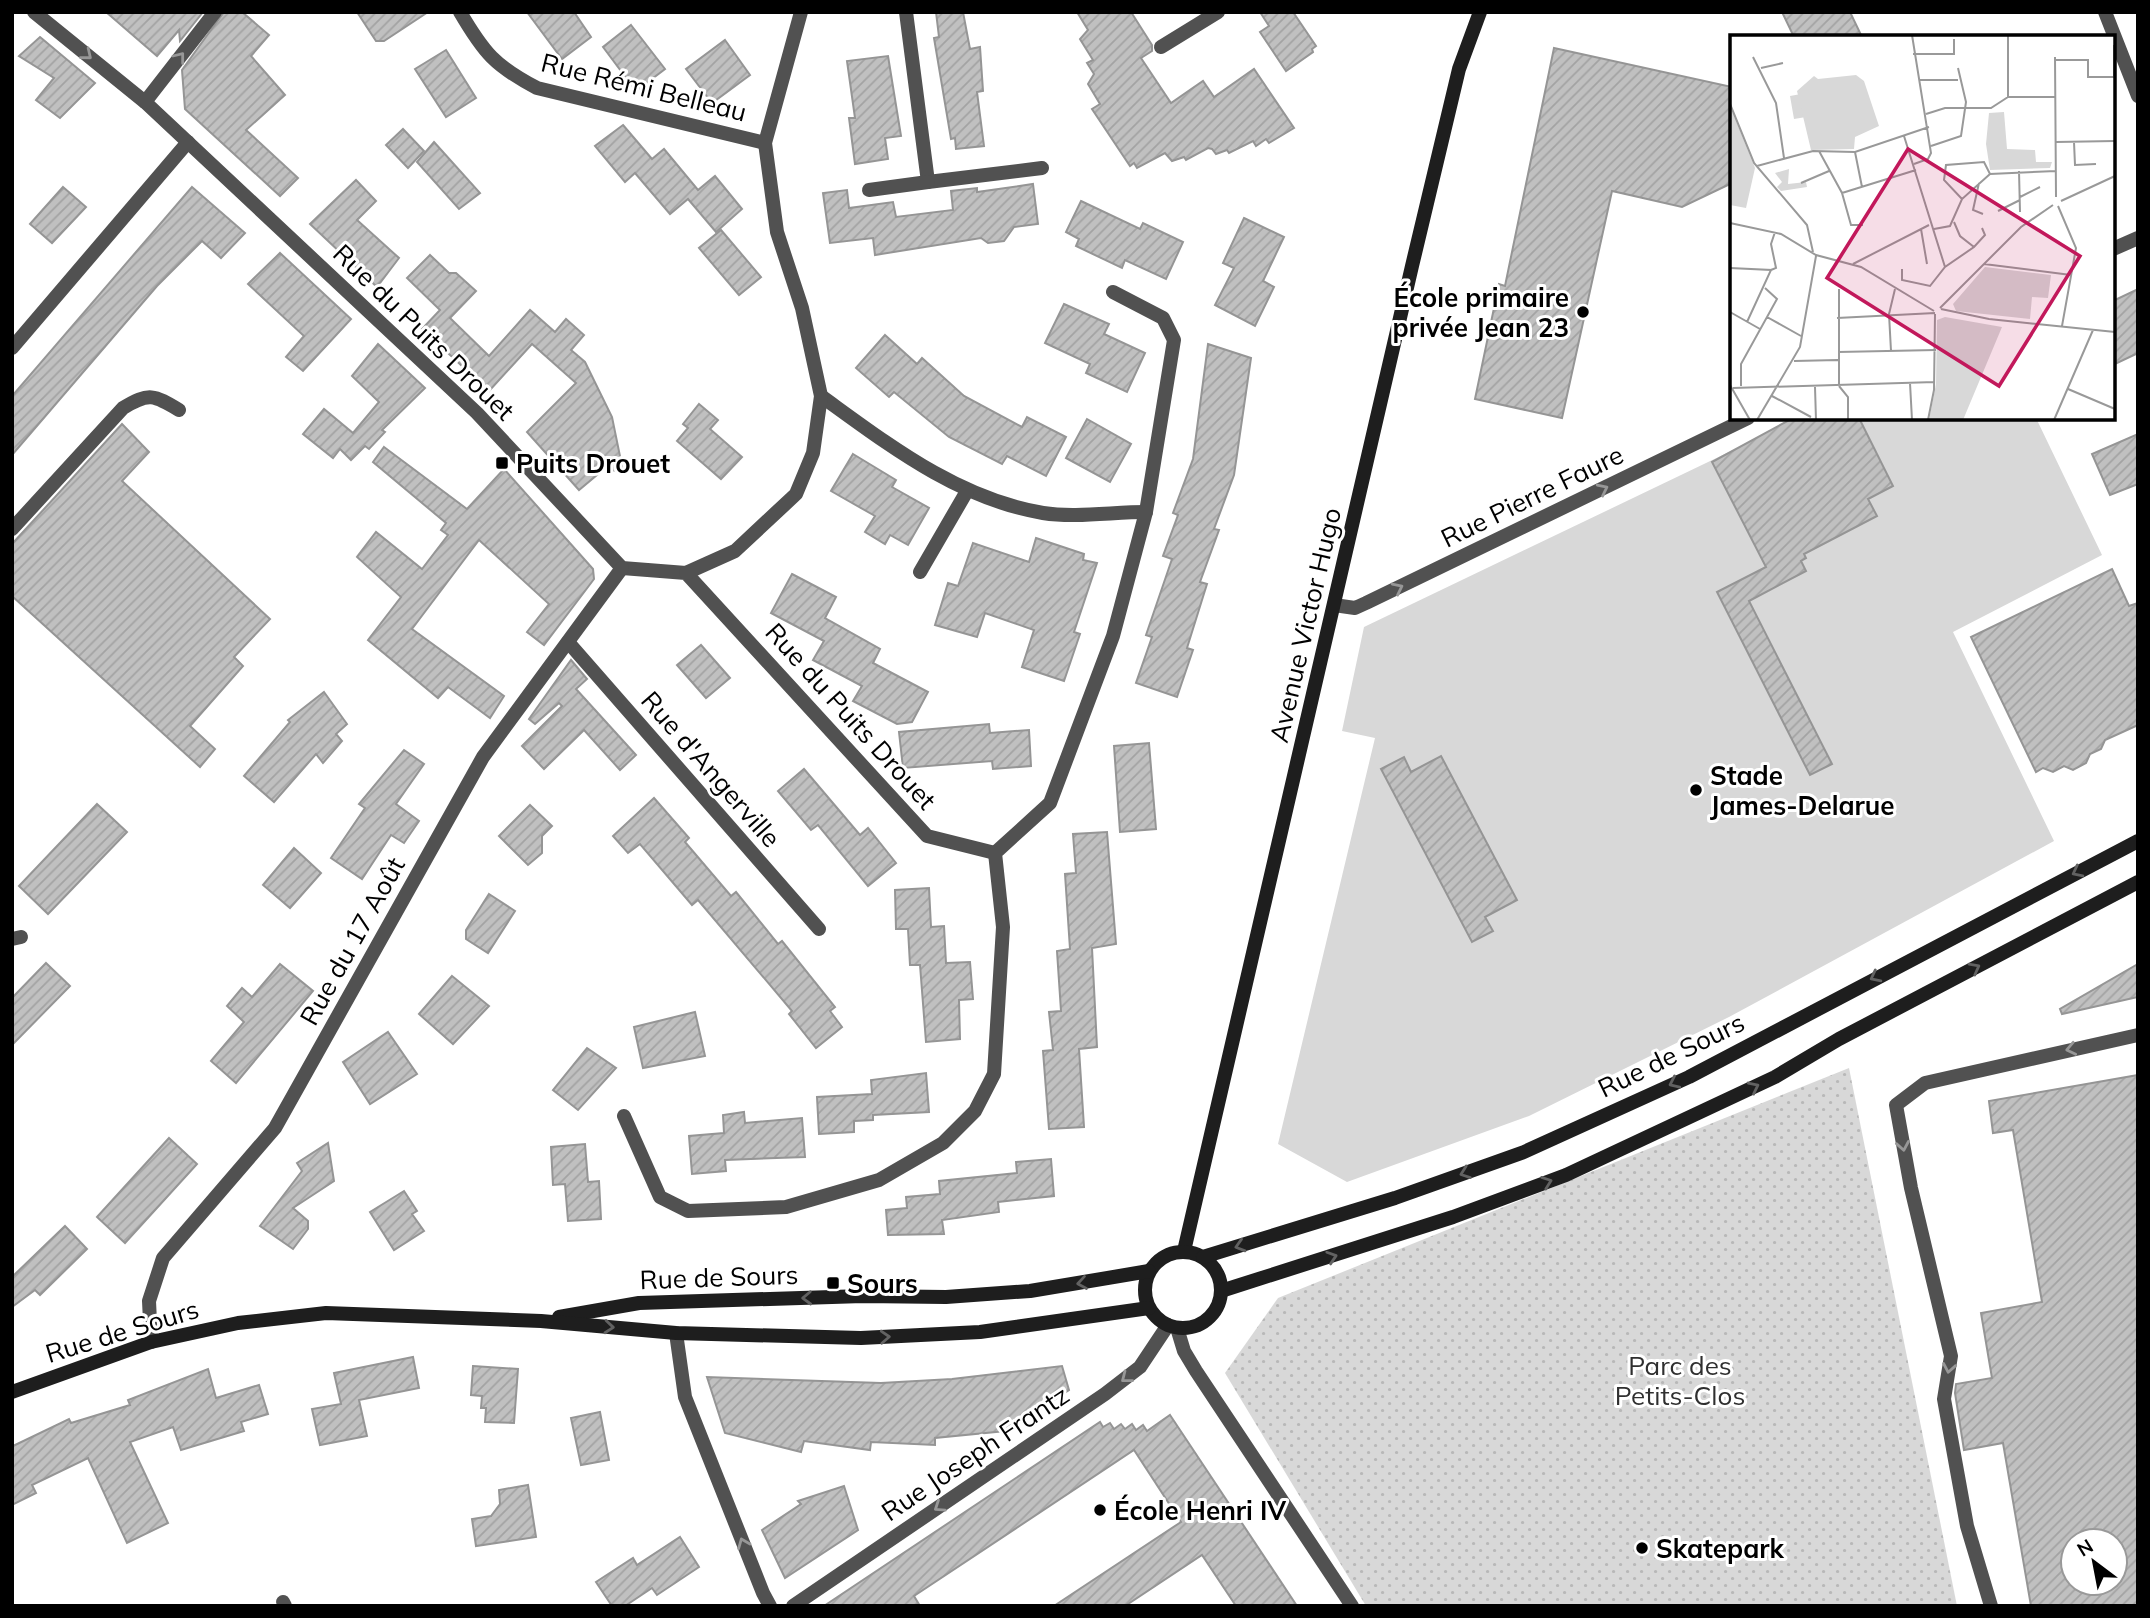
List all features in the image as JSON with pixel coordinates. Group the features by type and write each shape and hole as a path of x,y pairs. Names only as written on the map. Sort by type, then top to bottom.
{"main road":[{"name":"Avenue Victor Hugo","path":"1184,1251 1459,69 1480,12"},
{"name":"Rue de Sours","path":"1203,1257 1395,1198 1524,1152 1689,1076 2138,841"},
{"path":"1221,1291 1453,1217 1566,1175 1775,1077 1839,1039 2138,882"},
{"path":"1184,1251 1203,1257 1217,1271 1221,1291 1212,1315 1202,1323 1172,1326 1149,1308 1145,1290 1150,1271 1164,1256 1184,1251"},
{"name":"Rue de Sours","path":"541,1321 639,1303 863,1296 946,1297 1030,1292 1150,1271"},
{"name":"Rue de Sours","path":"12,1392 151,1342 237,1323 326,1313 541,1321 676,1333 861,1338 967,1333 1149,1308"}],"street":[{"name":"Rue du Puits Drouet","path":"34,12 145,102 477,413 622,568"},
{"path":"145,102 215,12"},
{"name":"Rue Rémi Belleau","path":"460,12 480,47 504,71 537,88 765,143"},
{"path":"622,568 686,573 735,551 796,494 813,453 821,396 802,308 777,232 765,143 801,12"},
{"path":"906,12 928,182"},
{"path":"1161,47 1218,12"},
{"path":"2105,12 2114,35"},
{"path":"2115,37 2138,96"},
{"path":"12,348 188,142"},
{"path":"869,190 1042,168"},
{"path":"2115,248 2138,238"},
{"path":"624,1116 660,1196 688,1211 786,1207 878,1180 943,1143 975,1111 994,1074 1003,927 995,853 1050,803 1112,636 1146,512 1174,340 1163,318 1113,292"},
{"path":"821,396 905,456 967,491 1044,513 1146,512"},
{"path":"12,528 123,408 142,397 157,397 179,410"},
{"name":"Rue Pierre Faure","path":"1334,605 1355,608 1744,420"},
{"path":"920,572 967,491"},
{"name":"Rue du 17 Août","path":"151,1342 149,1301 163,1258 275,1128 483,757 622,568"},
{"name":"Rue du Puits Drouet","path":"686,573 927,836 995,853"},
{"name":"Rue d'Angerville","path":"568,642 818,929"},
{"path":"1991,1606 1967,1526 1944,1399 1951,1356 1911,1188 1896,1105 1925,1083 2138,1035"},
{"path":"1172,1326 1196,1371 1352,1606"},
{"name":"Rue Joseph Frantz","path":"793,1606 1105,1394 1140,1367 1172,1326"},
{"path":"676,1333 685,1397 762,1593 770,1606"}],"green space":[{"name":"Stade James-Delarue","path":"1796,420 2037,420 2102,555 1953,632 2054,841 1729,1017 1529,1116 1347,1182 1278,1144 1375,738 1342,731 1364,627"},
{"name":"Parc des Petits-Clos","path":"1849,1068 1957,1606 1366,1606 1225,1373 1278,1298"}],"building":[{"path":"106,12 203,12 180,41 179,30 157,56"},
{"path":"224,12 242,12 269,35 251,56 285,95 246,130 298,178 280,196 185,109 182,70"},
{"path":"357,12 428,12 384,41 376,41"},
{"path":"527,12 574,12 591,37 562,59"},
{"path":"936,12 963,12 970,49 980,47 983,91 977,92 984,146 956,149 955,138 951,139 934,38 939,37"},
{"path":"1077,12 1131,12 1152,45 1152,51 1141,58 1171,103 1203,81 1214,97 1254,69 1294,128 1269,143 1266,139 1256,146 1253,141 1229,153 1227,150 1216,154 1208,148 1186,160 1184,157 1172,161 1165,153 1137,168 1134,163 1130,166 1092,109 1100,104 1088,84 1094,74 1087,63 1093,60 1080,39 1088,30"},
{"path":"1260,12 1293,12 1316,46 1312,49 1313,52 1286,71 1260,32 1269,26"},
{"path":"1782,12 1850,12 1861,35 1793,35"},
{"path":"631,25 665,69 636,91 603,47"},
{"path":"40,37 95,83 60,118 36,100 54,78 19,56"},
{"path":"725,40 750,75 712,103 686,69"},
{"path":"1554,48 1730,87 1730,184 1682,207 1612,191 1562,418 1475,399 1499,284 1505,286"},
{"path":"446,50 476,98 446,117 415,69"},
{"path":"888,56 901,136 885,138 888,159 855,164 849,118 855,118 847,61"},
{"path":"623,125 652,159 664,149 698,190 715,176 742,209 716,232 688,199 670,214 635,173 625,182 595,146"},
{"path":"403,129 424,151 408,168 386,145"},
{"path":"434,142 480,193 459,209 417,162"},
{"path":"356,180 376,201 357,220 399,258 377,287 310,224"},
{"path":"1033,184 1038,224 1014,227 1004,241 988,243 981,238 875,255 873,238 830,243 823,193 847,190 849,208 893,202 896,217 953,210 951,191 977,188 977,192"},
{"path":"63,187 86,207 52,243 30,224"},
{"path":"192,187 245,233 221,258 202,241 157,286 12,455 12,396"},
{"path":"1081,201 1140,229 1143,223 1183,242 1166,279 1125,260 1122,268 1076,246 1079,239 1066,232"},
{"path":"1244,218 1284,237 1263,281 1274,287 1255,326 1215,305 1234,268 1223,263"},
{"path":"721,230 761,277 739,295 699,248"},
{"path":"280,253 351,319 303,371 286,357 304,336 248,284"},
{"path":"430,255 449,273 456,273 476,291 450,318 489,356 530,310 555,332 566,319 584,335 571,350 585,362 612,417 623,471 603,470 579,490 527,432 576,383 532,344 489,391 422,329 440,310 407,278"},
{"path":"2138,289 2138,353 2115,364 2115,300"},
{"path":"1064,304 1109,324 1104,334 1145,353 1127,392 1086,373 1090,364 1045,343"},
{"path":"885,335 917,364 922,358 964,396 1022,427 1027,417 1066,437 1046,476 1007,456 1002,464 949,437 894,392 889,397 856,368"},
{"path":"378,344 425,388 382,430 385,432 369,449 365,446 351,460 340,449 333,458 303,434 324,409 353,433 379,402 352,376"},
{"path":"1208,344 1251,358 1234,475 1214,529 1219,530 1200,582 1207,584 1187,648 1193,650 1177,697 1136,683 1152,637 1146,635 1172,559 1163,556 1178,515 1173,513 1193,459"},
{"path":"699,404 718,420 710,429 742,457 721,479 677,441 688,428 683,424"},
{"path":"1087,419 1131,444 1110,482 1066,458"},
{"path":"1789,420 1860,420 1893,486 1868,499 1877,516 1804,554 1806,558 1801,561 1806,571 1749,601 1832,764 1810,775 1717,592 1766,567 1712,462"},
{"path":"122,424 149,452 122,481 270,619 234,657 243,666 190,726 215,749 200,767 12,596 12,544"},
{"path":"2138,434 2138,484 2110,495 2092,454"},
{"path":"384,447 467,509 504,469 593,569 594,579 544,645 527,632 549,604 479,540 412,629 504,696 490,718 448,687 438,698 368,640 401,597 357,557 376,532 422,569 448,535 441,530 446,523 373,462"},
{"path":"853,454 896,480 892,487 929,508 908,545 890,535 885,544 865,532 875,516 831,491"},
{"path":"1036,538 1084,554 1083,560 1097,563 1074,632 1080,634 1064,681 1022,667 1034,630 985,613 977,637 935,625 948,583 958,586 973,543 1029,562"},
{"path":"2112,569 2129,606 2138,603 2138,725 2105,740 2101,749 2090,754 2086,763 2073,770 2064,766 2053,772 2043,768 2036,772 1971,637"},
{"path":"792,574 836,597 825,618 880,649 873,663 928,692 912,722 897,724 853,701 862,686 813,660 824,641 771,613"},
{"path":"701,645 730,678 706,698 677,665"},
{"path":"571,660 587,679 576,689 636,755 620,770 584,730 544,769 522,746 562,706 559,703 535,724 529,719"},
{"path":"324,692 347,724 336,734 342,741 323,763 316,754 274,802 244,776 290,722 288,720"},
{"path":"989,724 990,733 1029,730 1031,766 993,769 992,761 903,768 899,732"},
{"path":"1149,743 1156,829 1120,832 1114,746"},
{"path":"404,750 424,764 396,804 419,821 404,843 391,835 362,879 331,858 365,808 359,804"},
{"path":"1441,756 1517,900 1485,917 1493,931 1472,942 1381,769 1404,757 1411,772"},
{"path":"804,769 860,835 868,828 896,863 868,886 818,825 811,830 778,791"},
{"path":"654,798 689,838 685,842 731,896 736,892 778,944 782,941 835,1007 830,1011 842,1027 816,1048 789,1014 792,1011 698,900 692,905 640,844 628,853 613,836"},
{"path":"97,804 127,832 48,914 19,886"},
{"path":"530,805 552,826 542,836 542,853 528,865 499,836"},
{"path":"1107,832 1116,944 1092,948 1097,1047 1079,1049 1084,1127 1049,1129 1043,1051 1053,1050 1049,1012 1061,1011 1057,951 1070,949 1065,874 1076,873 1073,834"},
{"path":"294,848 321,873 290,908 263,885"},
{"path":"929,888 931,927 944,926 946,963 970,962 973,999 959,1000 960,1039 926,1042 920,965 910,965 908,929 896,929 895,890"},
{"path":"489,894 515,911 488,953 466,939 466,930"},
{"path":"46,963 70,986 12,1045 12,998"},
{"path":"280,964 313,991 236,1083 211,1061 244,1022 227,1006 242,988 252,997"},
{"path":"2138,964 2138,997 2062,1014 2060,1009"},
{"path":"452,976 489,1006 453,1044 419,1014"},
{"path":"695,1012 705,1056 643,1068 634,1027"},
{"path":"388,1032 417,1074 370,1104 343,1062"},
{"path":"587,1048 616,1068 578,1110 553,1090"},
{"path":"926,1073 929,1112 873,1115 873,1120 854,1121 854,1132 819,1134 817,1097 872,1094 871,1080"},
{"path":"2138,1075 2138,1606 2031,1606 2003,1443 1964,1450 1956,1384 1992,1378 1981,1313 2042,1302 2013,1130 1993,1133 1989,1101"},
{"path":"744,1112 745,1123 802,1118 805,1157 725,1160 726,1171 692,1174 689,1136 724,1133 723,1115"},
{"path":"169,1138 197,1164 125,1243 97,1217"},
{"path":"328,1143 334,1181 293,1208 308,1221 308,1229 293,1249 260,1226 302,1171 297,1163"},
{"path":"585,1144 588,1182 599,1181 601,1219 568,1221 565,1184 553,1185 551,1147"},
{"path":"1051,1159 1054,1196 998,1202 999,1212 942,1220 944,1234 888,1235 886,1210 907,1208 906,1197 940,1194 939,1181 1017,1173 1016,1162"},
{"path":"404,1191 417,1211 412,1214 424,1231 394,1250 370,1212"},
{"path":"65,1226 87,1249 40,1295 35,1290 12,1307 12,1277"},
{"path":"413,1357 419,1388 359,1400 367,1436 320,1445 312,1409 341,1404 334,1373"},
{"path":"473,1366 518,1369 514,1423 485,1422 486,1408 481,1408 482,1396 471,1395"},
{"path":"1062,1366 1069,1390 1006,1431 935,1438 935,1445 871,1442 870,1450 804,1441 801,1452 725,1433 707,1377 881,1383 952,1379"},
{"path":"208,1369 216,1398 259,1385 268,1414 241,1422 244,1431 181,1450 173,1427 130,1442 168,1523 127,1543 88,1458 32,1485 36,1493 12,1505 12,1443 13,1446 69,1419 71,1423 130,1405 128,1400"},
{"path":"600,1412 609,1460 581,1465 571,1418"},
{"path":"1170,1415 1297,1606 1236,1606 1202,1555 1125,1606 1054,1606 1181,1522 1134,1450 914,1596 920,1606 824,1606 1100,1422 1103,1427 1110,1423 1114,1429 1121,1424 1125,1429 1132,1424 1136,1430 1143,1425 1147,1431"},
{"path":"528,1485 536,1537 476,1546 472,1519 491,1516 500,1504 499,1490"},
{"path":"844,1486 858,1530 785,1578 762,1530 801,1504 798,1501"},
{"path":"680,1537 699,1567 657,1595 652,1588 625,1606 612,1606 596,1582 633,1558 637,1565"}],"place":[{"name":"École primaire privée Jean 23","path":"1583,312"},
{"name":"Puits Drouet","path":"502,463"},
{"name":"Stade James-Delarue","path":"1696,790"},
{"name":"Sours","path":"833,1283"},
{"name":"École Henri IV","path":"1100,1510"},
{"name":"Skatepark","path":"1642,1548"}]}
